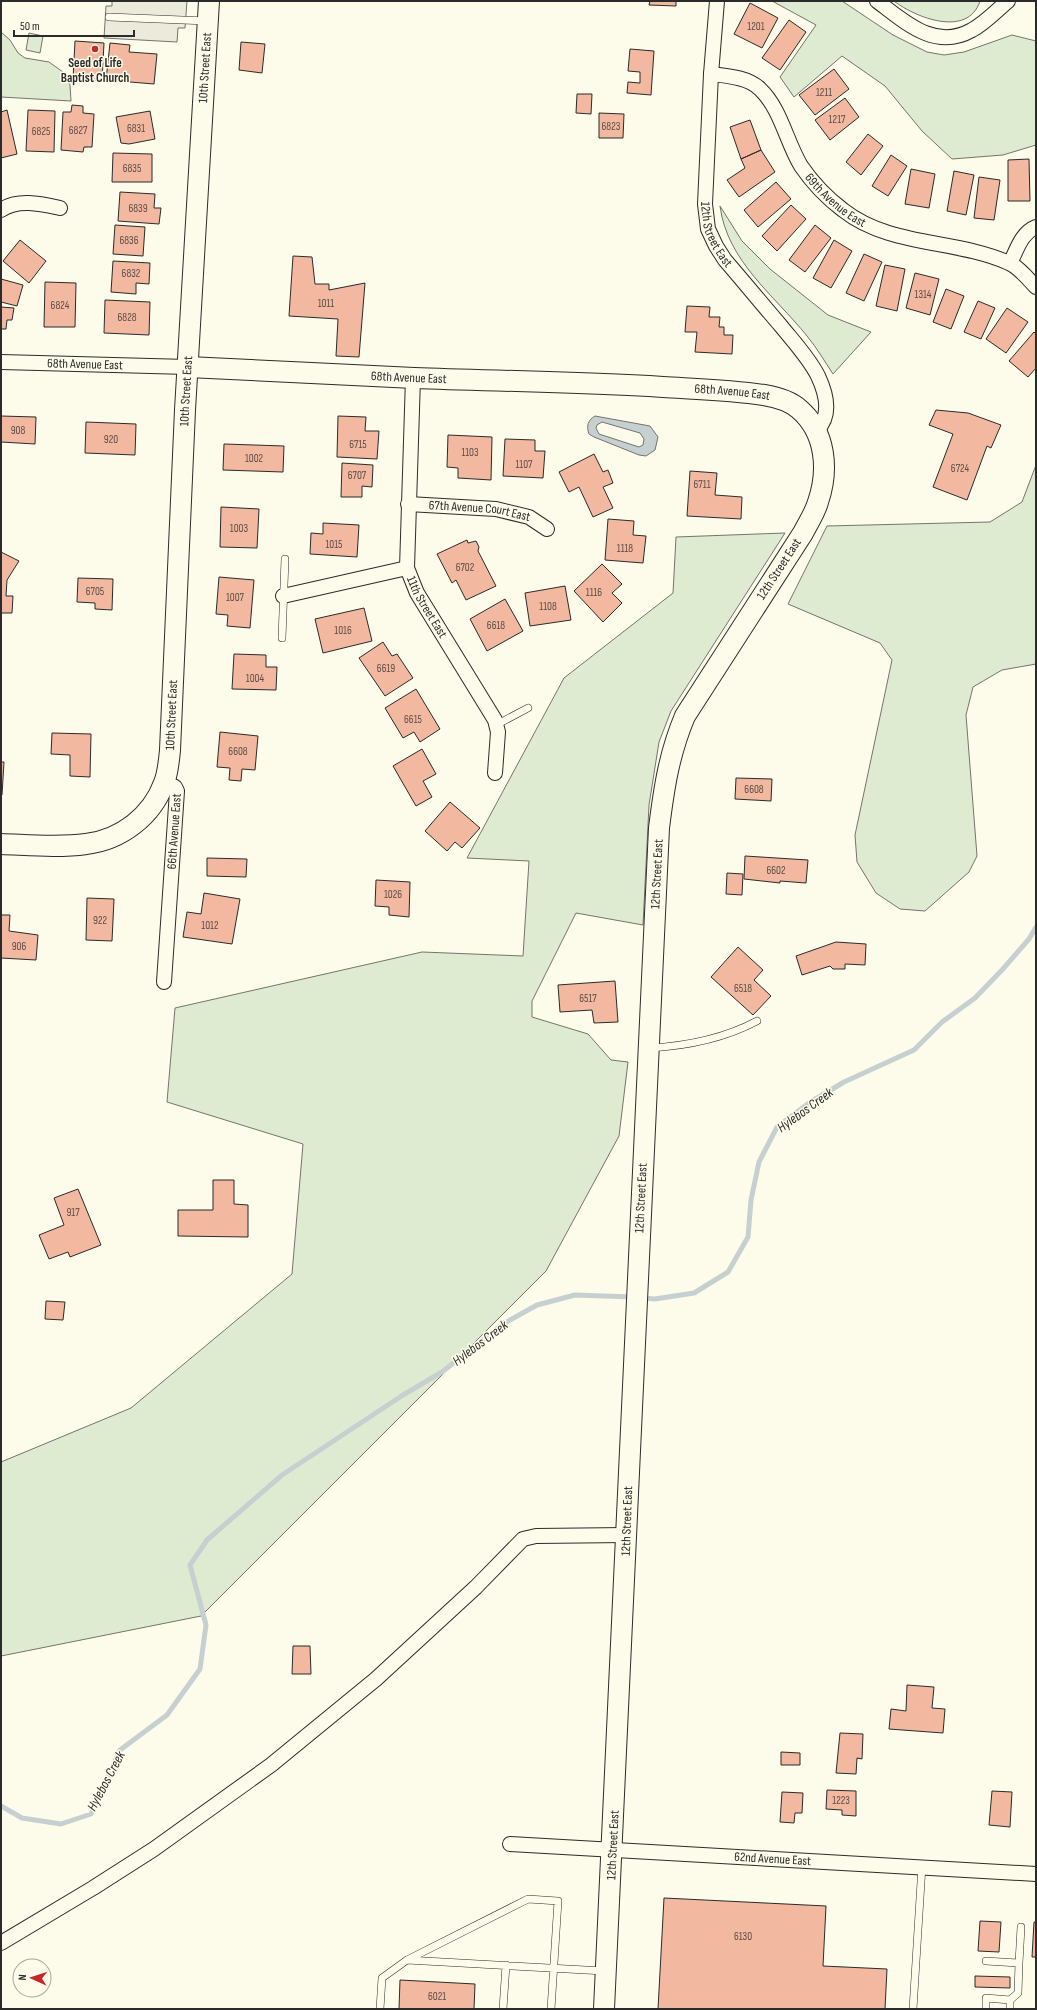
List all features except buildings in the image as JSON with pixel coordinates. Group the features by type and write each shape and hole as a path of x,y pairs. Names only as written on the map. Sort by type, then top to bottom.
{"street":[{"name":"10th Street East","path":"165,782 170,750 188,367 209,1"},
{"name":"12th Street East","path":"604,2009 613,1850 637,1284 659,828 664,787 674,742 685,716 803,533 818,505 822,491 824,464 820,437 813,424 822,424 826,413 826,398 818,375 796,344 725,260 708,229 705,204 711,74 717,1"},
{"path":"877,1 916,30 929,36 940,37 962,35 974,29 1008,1"},
{"name":"69th Avenue East","path":"711,74 746,80 759,88 773,106 801,165 819,188 843,210 870,226 898,236 968,249 1010,263 1036,287"},
{"path":"1,210 18,204 36,203 60,208"},
{"path":"1010,263 1023,236 1030,229 1036,227"},
{"name":"68th Avenue East","path":"1,362 188,367 413,378 615,384 740,392 783,400 798,408 813,424"},
{"name":"11th Street East","path":"413,378 407,568 417,593 473,681 496,725 498,732 495,774"},
{"name":"67th Avenue Court East","path":"408,504 496,509 529,517 547,528"},
{"path":"283,596 407,568"},
{"name":"66th Avenue East","path":"1,844 87,844 106,839 137,822 153,805 165,782 175,787 177,791 164,982"},
{"path":"1,1943 87,1892 154,1849 271,1765 376,1679 476,1587 523,1539 536,1536 626,1535"},
{"name":"62nd Avenue East","path":"510,1844 922,1866 1036,1874"}],"lane":[{"path":"109,17 208,21"},
{"path":"282,638 285,559"},
{"path":"496,725 528,708"},
{"path":"649,1048 668,1047 718,1039 757,1021"},
{"path":"913,2009 922,1866"},
{"path":"380,2009 382,1978 407,1960 528,1899 558,1901 551,2009"},
{"path":"986,2009 986,1998 1010,2000 1018,1993 1021,1927"},
{"path":"407,1960 606,1971"},
{"path":"986,1961 1019,1963"},
{"path":"503,2009 506,1965"},
{"path":"1010,2000 1010,2009"}],"green space":[{"path":"772,1 842,1 893,35 927,52 944,55 964,52 1012,35 1036,41 1036,145 1003,155 952,159 922,131 885,86 842,56 794,97 780,77 816,25"},
{"path":"894,1 980,1 974,12 965,19 953,22 928,18 915,13"},
{"path":"1,32 10,40 18,53 25,58 49,62 63,72 70,85 71,101 1,97"},
{"path":"29,33 43,36 40,53 26,50"},
{"path":"720,206 742,241 770,269 828,315 871,332 833,374 807,336 754,276 742,260 732,244 724,226"},
{"path":"1036,465 1036,664 1002,670 973,687 966,715 977,856 969,872 925,911 900,909 876,893 857,862 855,835 892,660 880,643 788,604 827,526 990,522 1022,502"},
{"path":"785,533 671,711 659,742 649,805 643,925 576,913 532,1001 532,1017 588,1034 611,1060 628,1062 619,1136 546,1271 201,1616 1,1656 1,1462 131,1408 292,1274 303,1144 167,1102 175,1008 422,952 523,956 529,861 467,858 564,678 673,593 676,537"}],"shaded area":[{"path":"112,1 187,1 185,28 178,28 177,42 104,38 106,6 112,6"},
{"path":"595,416 650,426 658,437 655,450 646,456 639,455 594,437 589,434 588,428 589,421","holes":["602,422 640,433 644,439 643,445 639,447 599,434 596,428 597,425"]}],"waterway":[{"name":"Hylebos Creek","path":"641,1298 655,1299 694,1293 728,1272 748,1237 751,1200 759,1162 777,1127 809,1103 844,1082 914,1050 942,1022 975,998 1029,939 1036,927"},
{"name":"Hylebos Creek","path":"1,1806 22,1818 61,1824 91,1814 120,1750 167,1715 200,1669 206,1625 190,1565 207,1540 282,1475 403,1395 442,1372 503,1324 537,1305 575,1295 633,1297"}],"place":[{"name":"Seed of Life Baptist Church","path":"95,49"}]}
